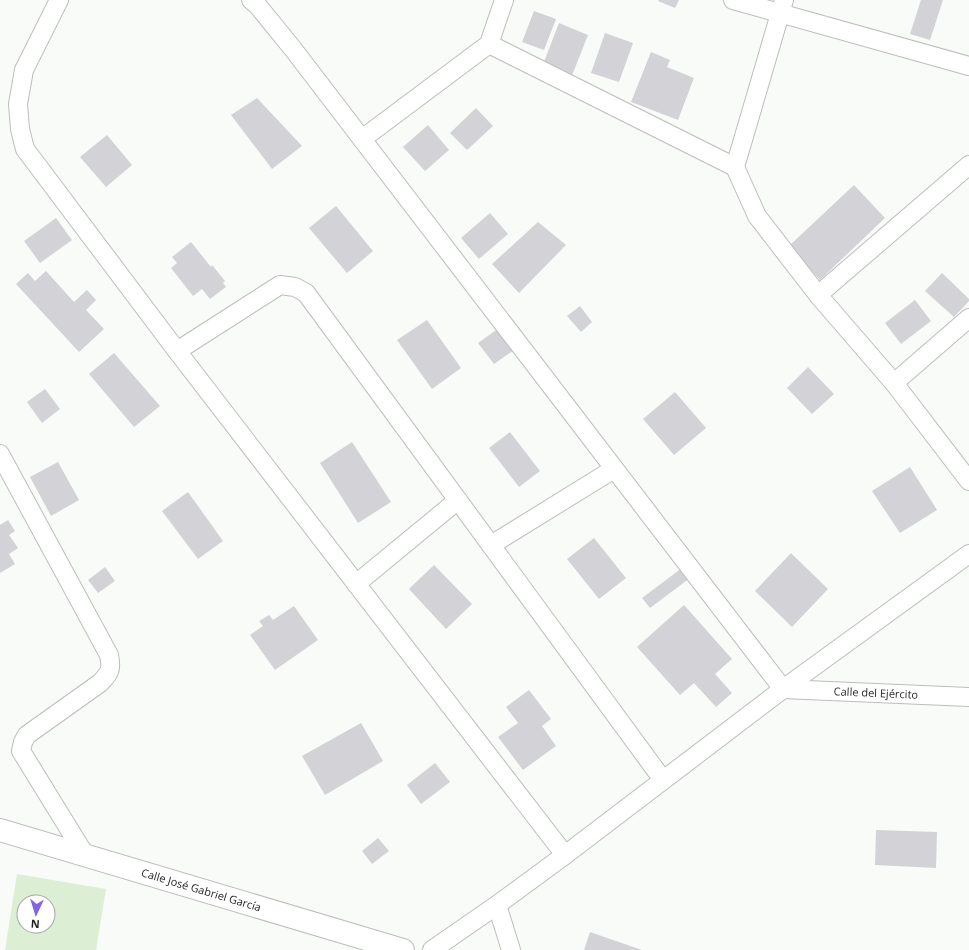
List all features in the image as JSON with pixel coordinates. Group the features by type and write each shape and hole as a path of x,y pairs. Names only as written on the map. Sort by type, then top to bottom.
{"street":[{"path":"59,0 24,70 18,104 20,129 25,149 177,351 565,855"},
{"path":"251,0 258,6 293,49 783,689"},
{"path":"362,139 488,44 504,0"},
{"path":"733,0 782,7 969,66"},
{"path":"735,167 782,7"},
{"path":"488,44 735,167 757,216 818,295 894,383 969,481"},
{"path":"818,295 969,165"},
{"path":"177,351 280,285 295,287 306,293 663,780"},
{"path":"894,383 969,318"},
{"path":"0,454 109,655 112,665 108,676 100,683 27,734 21,751 84,855"},
{"path":"491,545 614,469"},
{"path":"356,584 458,500"},
{"path":"432,950 565,855 783,689 969,554"},
{"name":"Calle del Ejército","path":"783,689 969,697"},
{"name":"Calle José Gabriel García","path":"0,830 403,950"},
{"path":"497,905 511,950"}],"green space":[{"path":"17,874 106,889 96,950 5,950"}],"building":[{"path":"679,0 675,8 658,1"},
{"path":"921,0 943,0 930,40 910,34"},
{"path":"534,11 556,19 544,50 522,42"},
{"path":"559,23 588,35 571,78 542,67"},
{"path":"605,33 633,43 619,82 591,73"},
{"path":"651,52 670,60 667,67 694,78 678,120 631,102"},
{"path":"257,98 302,146 272,169 231,115"},
{"path":"476,108 493,126 467,150 450,133"},
{"path":"428,125 449,150 425,171 403,147"},
{"path":"107,135 132,165 106,187 80,157"},
{"path":"854,185 885,218 820,280 789,246"},
{"path":"336,206 373,251 347,273 309,228"},
{"path":"490,213 508,234 479,259 461,238"},
{"path":"56,218 72,240 40,263 24,241"},
{"path":"538,222 566,245 519,293 492,264"},
{"path":"191,242 211,267 212,265 225,281 223,283 226,287 210,299 202,289 193,296 171,268 177,263 172,257"},
{"path":"46,271 74,302 87,290 96,300 86,310 104,329 79,352 16,284 28,273 35,281"},
{"path":"942,273 969,299 969,301 954,317 925,291"},
{"path":"915,300 931,321 901,344 885,323"},
{"path":"580,306 592,322 581,332 567,316"},
{"path":"427,320 461,368 432,389 397,340"},
{"path":"499,328 514,350 494,364 478,343"},
{"path":"114,353 160,406 134,427 89,374"},
{"path":"808,367 834,394 812,414 787,388"},
{"path":"45,389 60,409 42,423 27,402"},
{"path":"675,392 706,428 674,455 643,419"},
{"path":"510,432 540,471 519,487 489,448"},
{"path":"352,442 391,502 358,523 320,463"},
{"path":"58,462 79,500 51,516 30,477"},
{"path":"910,467 937,510 900,533 872,491"},
{"path":"188,492 223,541 198,559 162,511"},
{"path":"8,520 15,531 9,535 18,548 9,554 15,564 0,573 0,525"},
{"path":"594,538 626,578 599,599 567,559"},
{"path":"791,553 828,589 792,627 755,591"},
{"path":"434,565 472,604 446,629 409,589"},
{"path":"105,567 115,581 98,593 88,580"},
{"path":"682,568 690,578 650,608 642,598"},
{"path":"684,605 732,659 715,674 732,693 716,707 694,683 680,695 637,647"},
{"path":"294,606 318,640 275,670 250,635 263,626 259,621 269,615 273,620"},
{"path":"529,690 551,719 542,726 556,746 523,770 498,737 518,723 506,707"},
{"path":"361,723 383,761 325,795 302,756"},
{"path":"435,763 450,782 421,804 407,785"},
{"path":"876,830 937,832 936,868 875,865"},
{"path":"378,838 389,851 372,864 362,851"},
{"path":"590,932 642,950 584,950"}]}
